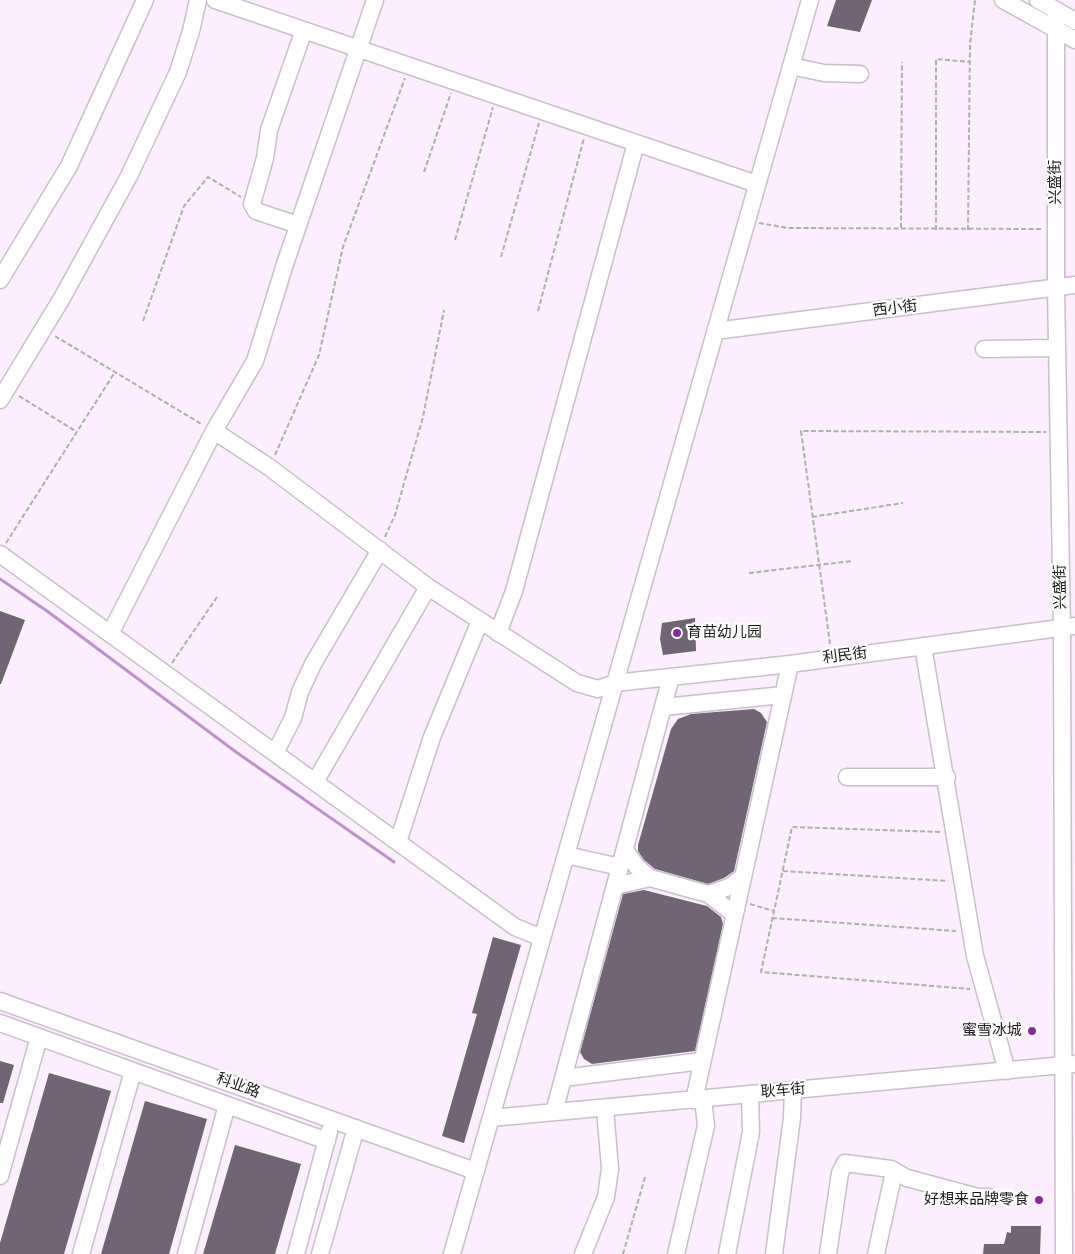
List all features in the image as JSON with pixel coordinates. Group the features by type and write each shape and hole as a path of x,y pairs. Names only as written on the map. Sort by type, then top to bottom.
{"street":[{"path":"0,280 69,166 145,0"},
{"path":"4,394 44,330 138,157 178,72 191,31 198,0"},
{"path":"215,0 758,184"},
{"path":"110,634 214,431 255,361 298,224 374,0"},
{"path":"452,1254 810,0"},
{"path":"1004,0 1075,40"},
{"path":"1038,0 1075,22"},
{"name":"兴盛街","path":"1056,10 1057,348 1068,627 1069,1188 1067,1247"},
{"path":"298,224 256,211 252,204 265,158 270,130 304,30"},
{"path":"791,66 824,73 860,74"},
{"path":"498,633 514,592 636,143"},
{"name":"西小街","path":"715,331 1075,285"},
{"path":"984,349 1057,348"},
{"name":"利民街","path":"214,431 269,467 428,587 577,683 598,689 615,683 790,664 1068,627"},
{"path":"3,549 110,634 515,927 542,938"},
{"path":"275,753 293,718 300,692 314,664 380,550"},
{"path":"315,782 428,587"},
{"path":"398,842 432,737 480,621"},
{"path":"923,646 971,932 984,990 1007,1071"},
{"path":"676,1254 706,1126 698,1099 702,1061 790,664"},
{"path":"554,1112 671,677"},
{"path":"663,707 783,695"},
{"path":"847,777 946,777"},
{"path":"625,850 637,867 650,878 708,894 736,907"},
{"path":"566,855 620,867"},
{"path":"708,894 729,887 743,877"},
{"path":"615,886 650,878"},
{"name":"科业路","path":"0,1001 476,1171"},
{"path":"0,1023 327,1141"},
{"path":"0,1176 39,1037"},
{"path":"563,1078 702,1061"},
{"name":"耿车街","path":"490,1118 1069,1065"},
{"path":"81,1254 133,1071"},
{"path":"774,1254 792,1118 793,1090"},
{"path":"728,1254 750,1132 750,1094"},
{"path":"186,1254 227,1105"},
{"path":"583,1254 606,1197 610,1169 605,1108"},
{"path":"296,1254 333,1120"},
{"path":"320,1254 356,1128"},
{"path":"828,1254 842,1168 845,1163 891,1169 894,1172 978,1197 990,1197"},
{"path":"876,1254 894,1172"}],"path":[{"path":"968,230 970,62 974,0"},
{"path":"936,230 936,59 970,62"},
{"path":"901,228 902,62"},
{"path":"269,467 319,355 343,247 409,66"},
{"path":"424,172 455,81"},
{"path":"455,240 497,96"},
{"path":"501,257 543,111"},
{"path":"538,311 587,126"},
{"path":"143,321 184,206 208,177 252,204"},
{"path":"747,221 788,228 1056,229"},
{"path":"380,550 395,515 423,417 444,310"},
{"path":"44,330 214,431"},
{"path":"3,549 115,372"},
{"path":"4,394 77,432"},
{"path":"831,658 801,431 1059,432"},
{"path":"812,517 904,504"},
{"path":"749,573 852,561"},
{"path":"165,674 217,597"},
{"path":"955,832 792,827 761,972 984,990"},
{"path":"783,870 963,882"},
{"path":"736,907 774,910"},
{"path":"772,918 971,932"},
{"path":"623,1254 645,1177"}],"building":[{"path":"836,0 872,0 860,32 827,26"},
{"path":"0,611 25,620 1,684 0,684"},
{"path":"695,618 696,651 663,655 660,639 662,623"},
{"path":"754,709 761,713 767,722 734,871 724,878 708,884 655,869 644,860 638,851 638,845 671,729 678,719 691,714"},
{"path":"644,890 707,906 721,917 723,924 695,1051 592,1064 584,1059 580,1052 623,894"},
{"path":"493,937 521,945 464,1143 442,1136 477,1014 472,1013"},
{"path":"0,1061 14,1065 3,1103 0,1103"},
{"path":"49,1073 111,1091 64,1254 0,1254 0,1243"},
{"path":"145,1101 207,1119 169,1254 101,1254"},
{"path":"235,1145 301,1164 275,1254 203,1254"},
{"path":"1011,1226 1041,1226 1040,1254 983,1254 984,1244 1004,1244 1007,1232 1011,1233"}],"waterway":[{"path":"0,579 47,611 236,752 394,862"}],"place":[{"name":"育苗幼儿园","path":"677,633"},
{"name":"蜜雪冰城","path":"1032,1031"},
{"name":"好想来品牌零食","path":"1039,1200"}]}
